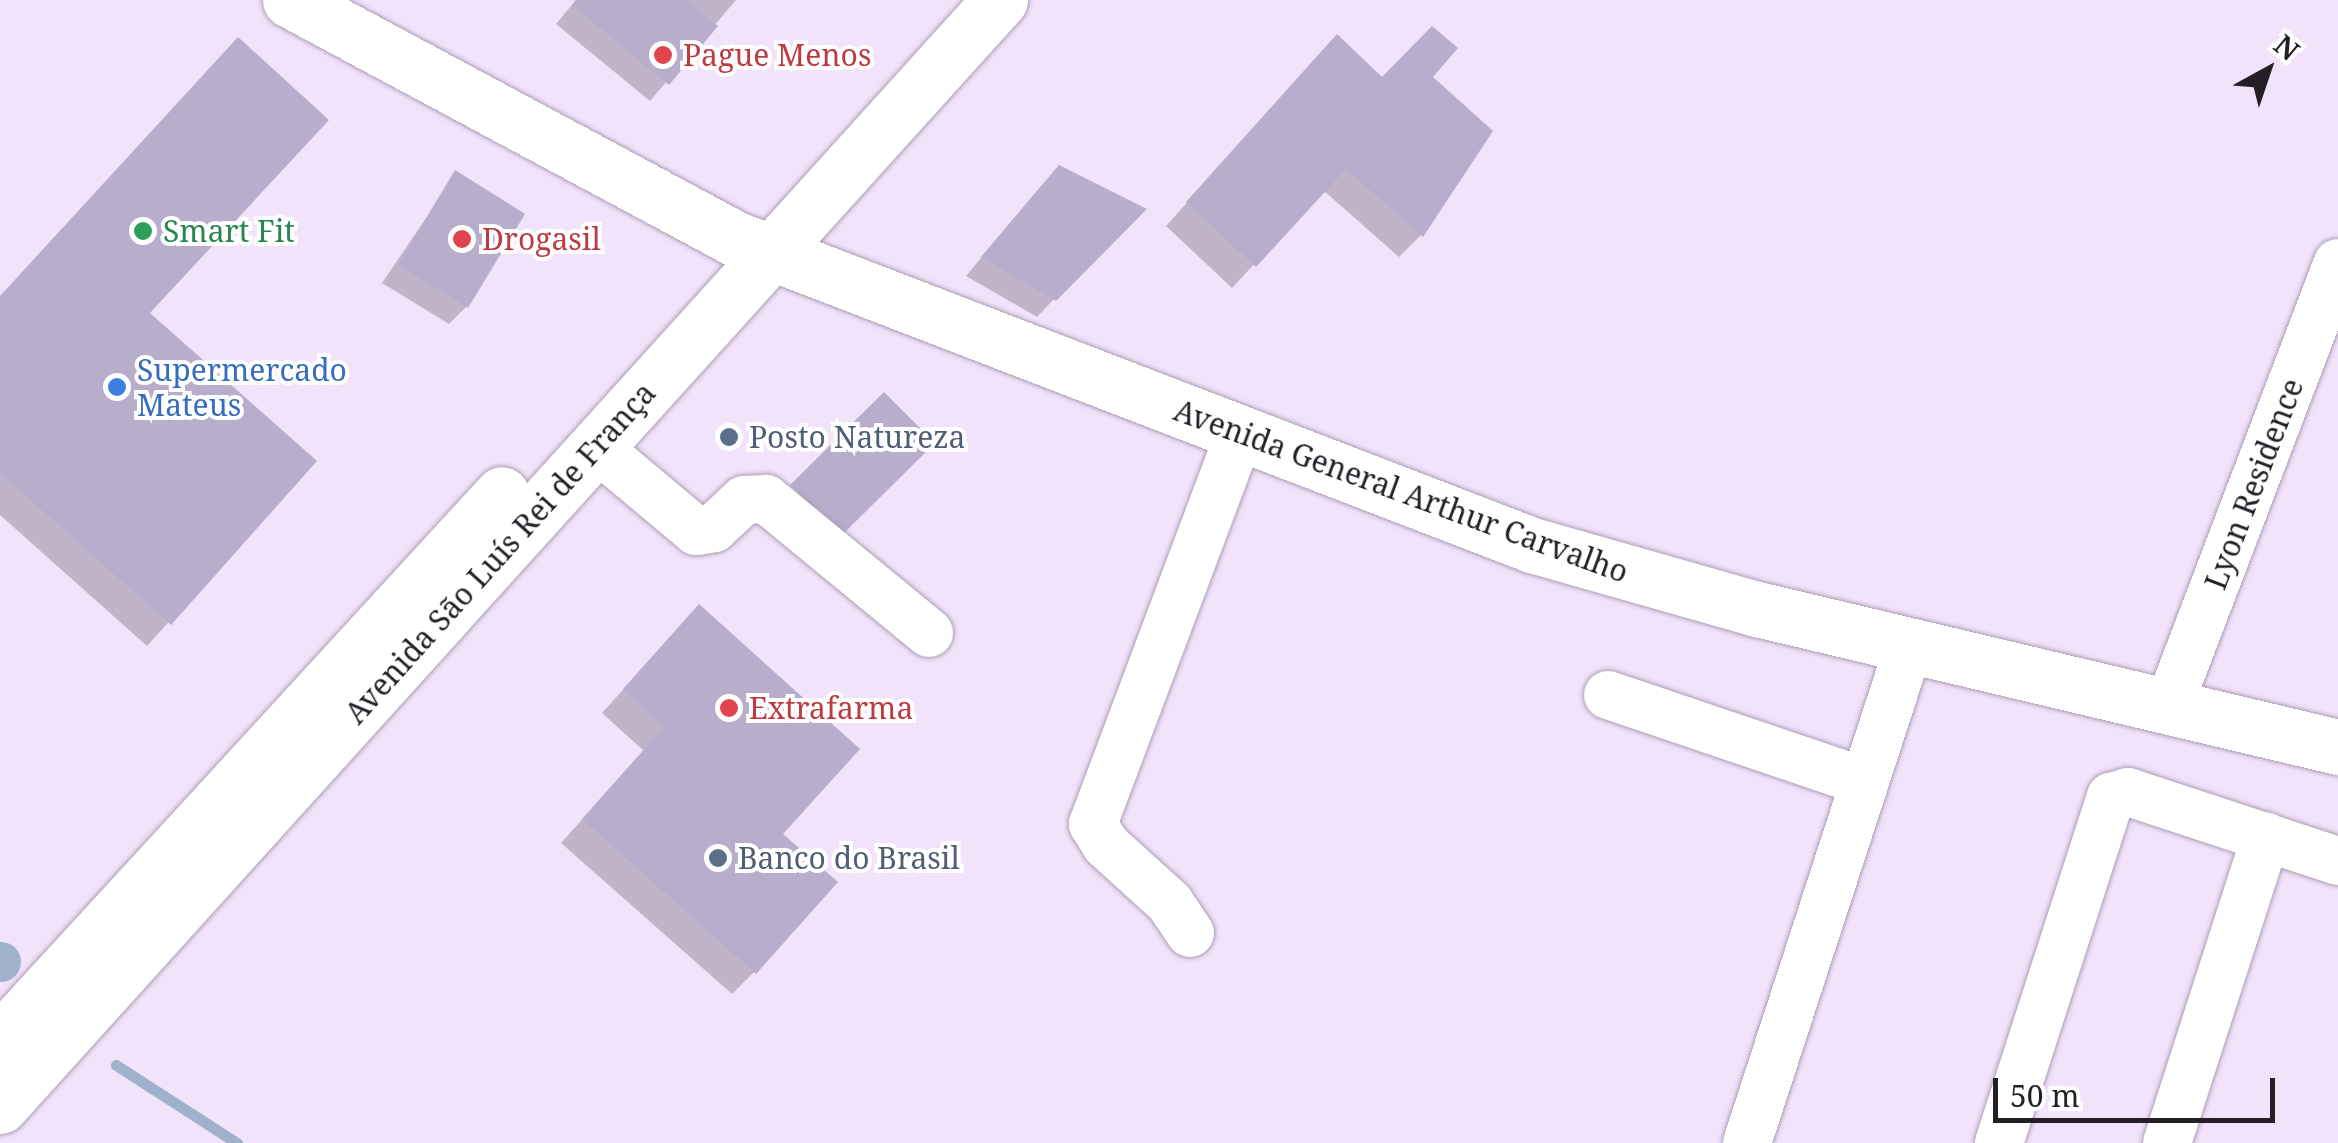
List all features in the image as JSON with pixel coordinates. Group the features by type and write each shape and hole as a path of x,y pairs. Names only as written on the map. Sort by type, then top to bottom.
{"main road":[{"name":"Avenida General Arthur Carvalho","path":"290,0 754,245 1532,545 1757,610 2338,747"},
{"name":"Avenida São Luís Rei de França","path":"0,1106 596,447 949,0"},
{"name":"Avenida São Luís Rei de França","path":"6,1021 754,245 1000,0"}],"street":[{"name":"Lyon Residence","path":"2169,705 2338,263"},
{"path":"1190,933 1170,902 1106,845 1093,824 1239,435"},
{"path":"596,447 696,531 714,528 744,500 766,499 929,633"},
{"path":"1748,1143 1910,644"},
{"path":"1608,695 1865,782"},
{"path":"1999,1143 2111,797 2128,792 2338,860"},
{"path":"2167,1143 2266,837"}],"building":[{"name":"Pague Menos","path":"576,0 686,0 718,26 669,85 572,5"},
{"path":"1432,26 1458,48 1433,77 1493,131 1423,237 1346,169 1256,267 1186,202 1337,34 1382,77"},
{"name":"Supermercado Mateus","path":"238,37 329,120 150,313 317,461 171,625 0,473 0,296"},
{"path":"1059,165 1147,209 1056,301 981,257"},
{"name":"Drogasil","path":"455,170 525,214 468,308 398,265"},
{"path":"884,392 935,443 841,536 790,485"},
{"path":"699,604 860,749 783,834 838,882 756,974 582,819 664,727 623,689"}],"waterway":[{"path":"116,1065 237,1143"}],"place":[{"name":"Pague Menos","path":"663,55"},
{"name":"Smart Fit","path":"143,231"},
{"name":"Drogasil","path":"462,239"},
{"name":"Supermercado Mateus","path":"117,387"},
{"name":"Posto Natureza","path":"729,437"},
{"name":"Extrafarma","path":"729,708"},
{"name":"Banco do Brasil","path":"718,858"}]}
